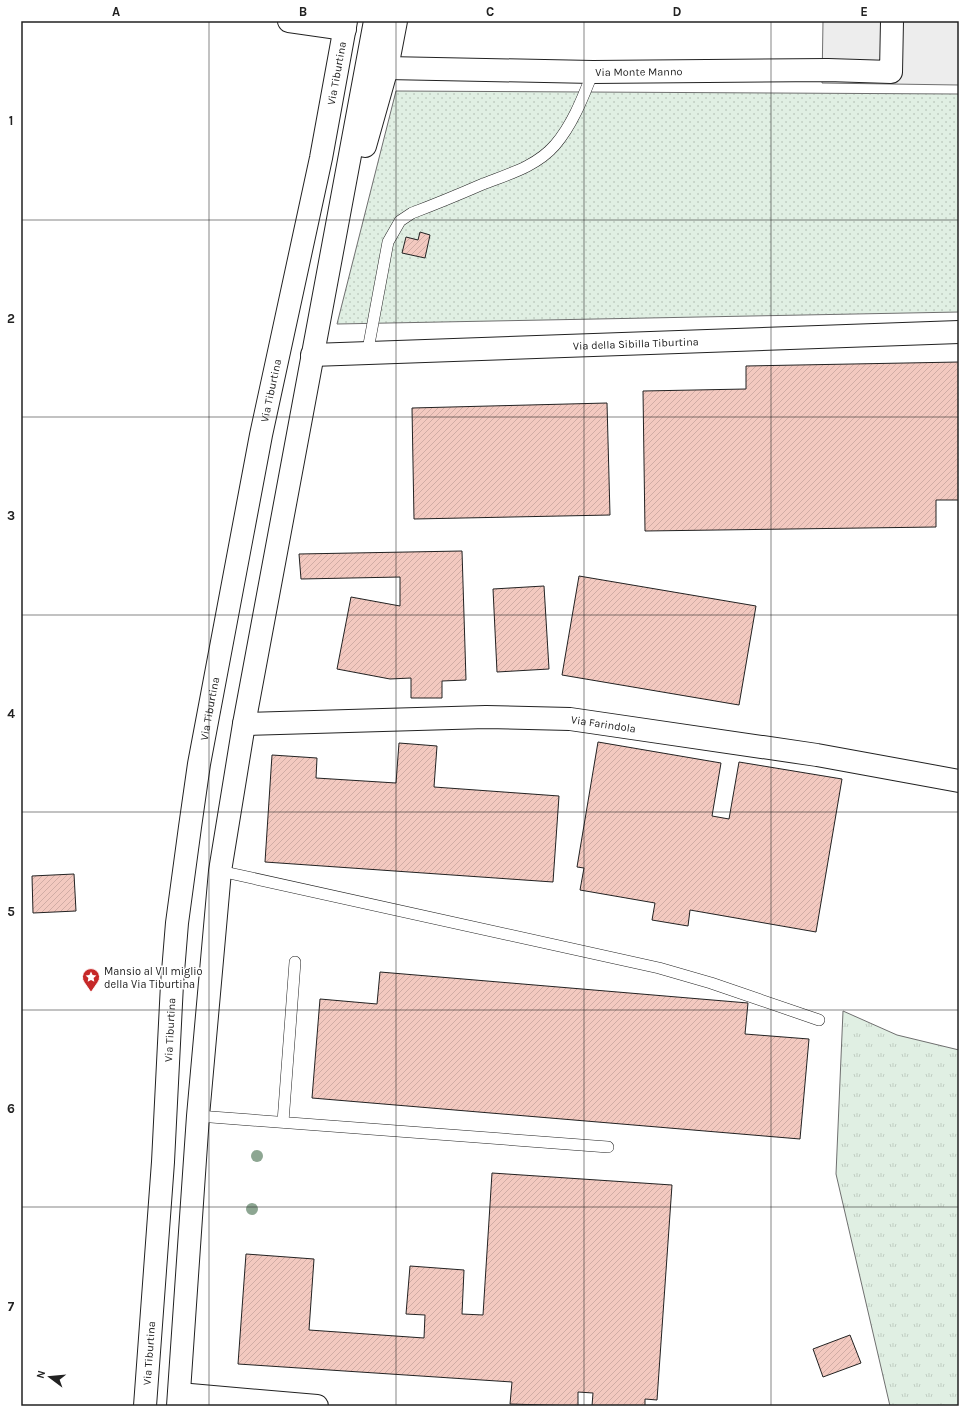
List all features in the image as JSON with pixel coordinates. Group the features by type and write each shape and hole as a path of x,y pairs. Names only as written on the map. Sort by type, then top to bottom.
{"main road":[{"path":"289,21 346,25"},
{"path":"317,1406 178,1400 198,1116 220,871 244,724 375,21"},
{"path":"323,298 386,68 396,21"},
{"name":"Via Monte Manno","path":"386,68 593,72 828,70 891,72 892,21"},
{"name":"Via Tiburtina","path":"144,1406 163,1162 172,984 177,922 190,827 200,764 261,435 321,158 346,25"},
{"name":"Via della Sibilla Tiburtina","path":"312,355 367,355 959,332"},
{"name":"Via Farindola","path":"244,724 486,717 570,719 817,755 959,781"}],"lane":[{"path":"367,355 388,242 400,221 412,213 522,168 542,157 555,145 566,130 593,72"},
{"path":"220,871 659,968 711,983 819,1020"},
{"path":"283,1122 295,962"},
{"path":"198,1116 608,1147"}],"green space":[{"path":"396,91 959,94 959,312 337,324"},
{"path":"843,1011 897,1035 959,1050 959,1406 890,1406 836,1174"}],"shaded area":[{"path":"823,21 959,21 959,85 822,83"}],"building":[{"path":"420,232 430,235 425,258 402,253 406,237 418,240"},
{"path":"959,362 959,500 936,500 936,527 645,531 643,391 746,389 746,366"},
{"path":"607,403 610,515 414,519 412,408"},
{"path":"462,551 466,680 442,681 442,698 411,698 411,678 390,679 337,669 351,597 400,606 400,577 301,579 299,554"},
{"path":"579,576 756,606 739,705 562,675"},
{"path":"544,586 549,669 497,672 493,589"},
{"path":"598,742 721,763 712,816 729,819 739,762 842,779 816,932 690,910 688,926 652,920 655,903 580,890 584,868 577,867"},
{"path":"399,743 437,746 434,787 559,796 553,882 265,862 272,755 317,758 316,778 396,783"},
{"path":"74,874 76,911 33,913 32,876"},
{"path":"380,972 748,1003 745,1034 809,1039 800,1139 312,1098 320,999 377,1004"},
{"path":"492,1173 672,1185 657,1400 645,1399 645,1406 592,1406 593,1393 578,1392 578,1406 510,1404 512,1382 238,1364 246,1254 314,1259 309,1330 424,1338 425,1315 406,1314 410,1266 464,1270 462,1314 483,1315"},
{"path":"850,1335 861,1363 823,1377 813,1349"}],"place":[{"name":"Mansio al VII miglio della Via Tiburtina","path":"91,992"}]}
